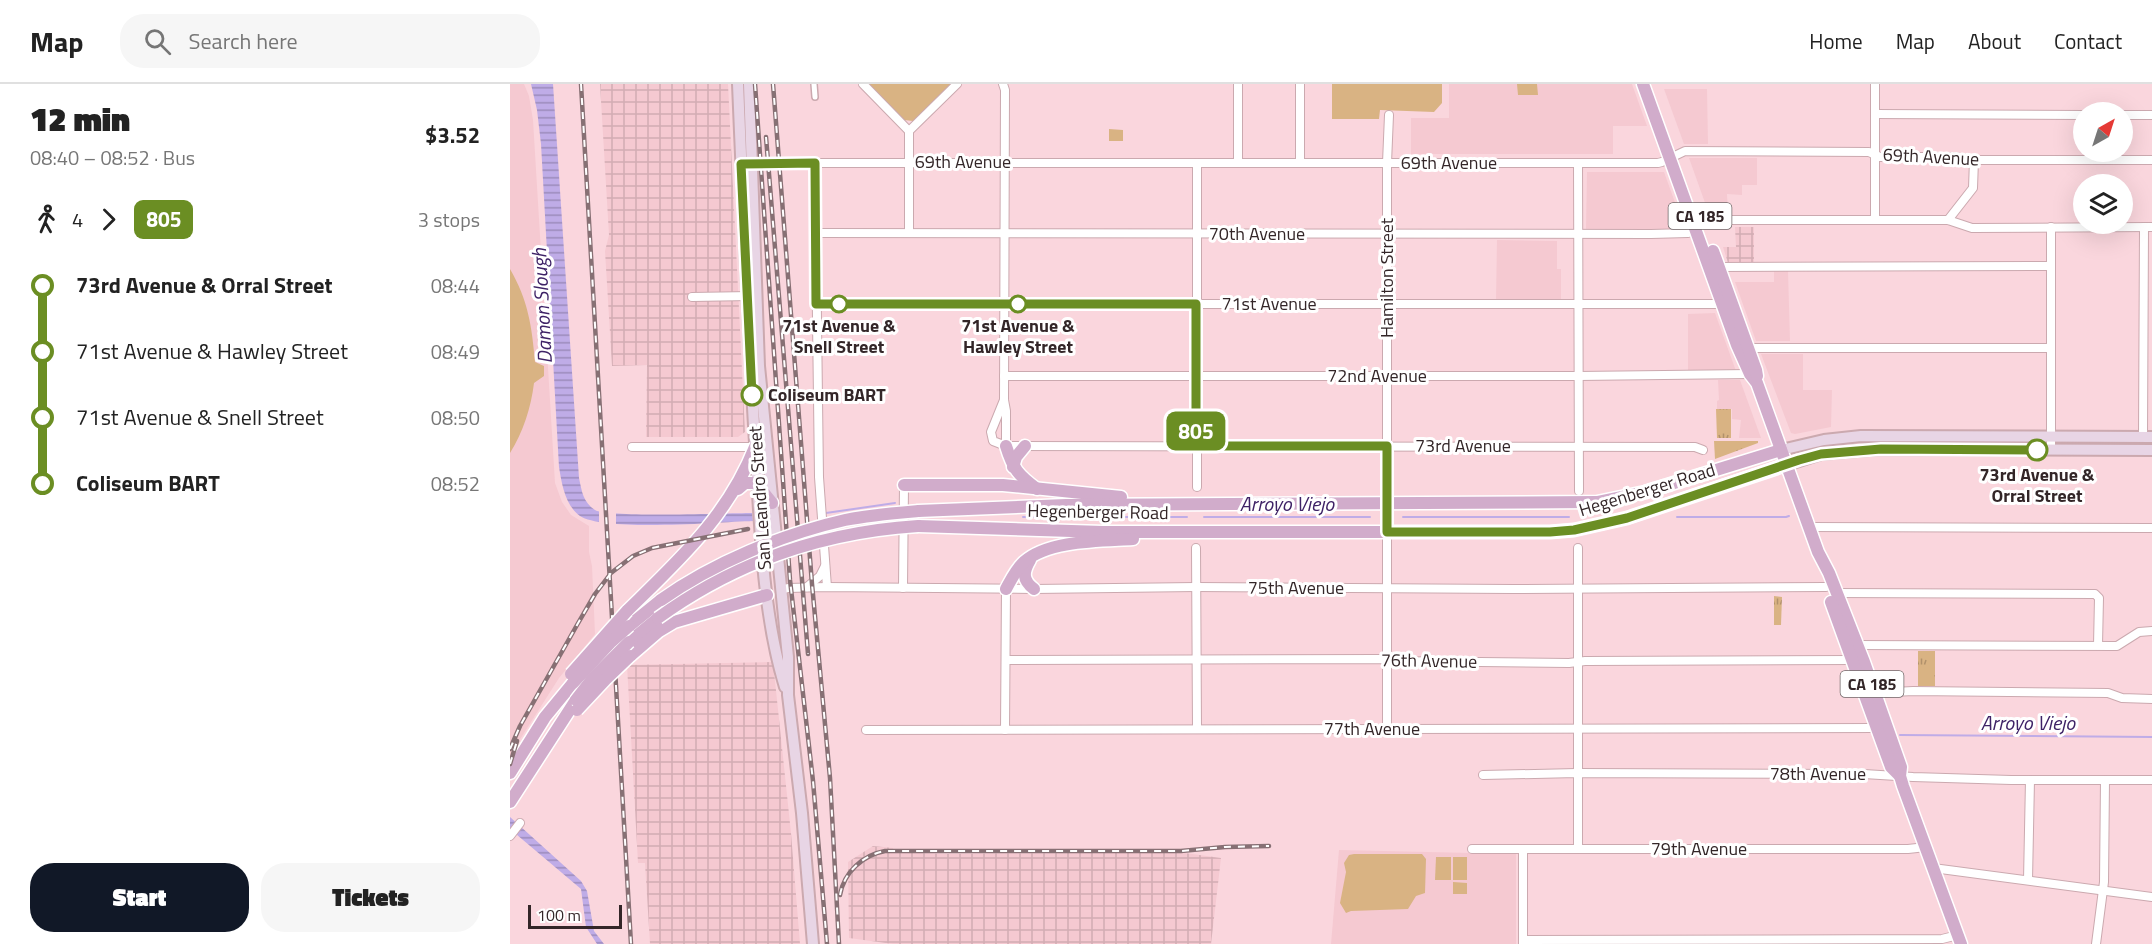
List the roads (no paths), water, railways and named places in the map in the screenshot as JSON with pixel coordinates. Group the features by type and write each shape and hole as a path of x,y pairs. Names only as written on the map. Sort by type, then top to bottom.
{"main road":[{"name":"San Leandro Street","path":"738,84 747,163"},
{"name":"San Leandro Street","path":"748,84 747,163 761,447 772,503 788,657 788,695 801,803 813,944"},
{"name":"CA 185","path":"1643,84 1700,226 1719,267 1756,370 1753,379"},
{"name":"CA 185","path":"1651,84 1674,157"},
{"name":"CA 185","path":"1700,226 1721,304 1781,450 1818,552 1825,562 1852,660 1891,766 1900,776 1959,939"},
{"path":"1781,450 1824,440 1861,436 2148,437"},
{"path":"1006,446 1018,475 1038,490"},
{"path":"1013,467 1016,457 1025,446"},
{"name":"San Leandro Street","path":"761,447 756,483 767,595 777,658 788,695"},
{"path":"510,773 572,679 627,611 694,545 733,494 761,447"},
{"path":"1786,465 1821,454 1869,449 2152,450"},
{"name":"Hegenberger Road","path":"572,679 629,626 661,600 693,579 755,549 802,532 846,520 918,511 1066,505 1597,502 1645,492 1781,450"},
{"name":"Hegenberger Road","path":"510,802 593,678 629,642 658,618 685,598 717,580 785,552 848,534 918,526 1103,532 1550,532 1574,530 1627,518 1786,465"},
{"path":"733,494 745,483 756,483 772,503"},
{"path":"904,484 1003,486 1197,503"},
{"path":"1006,589 1016,570 1033,555 1064,546 1197,532"},
{"path":"1033,555 1024,571 1026,582 1034,589"},
{"name":"75th Avenue","path":"767,595 781,590"},
{"name":"CA 185","path":"1831,590 1857,645 1875,693 1901,767 1900,776"},
{"path":"576,705 630,656 674,622 767,595"}],"street":[{"path":"814,84 814,97"},
{"path":"863,84 909,131 909,232"},
{"path":"909,131 957,84"},
{"path":"1003,84 1006,162 1004,376 1006,446 997,443 991,437 1004,400"},
{"path":"1238,84 1238,163"},
{"path":"1300,84 1300,163"},
{"path":"1875,84 1875,220"},
{"path":"1875,114 2073,115"},
{"name":"Hamilton Street","path":"1387,729 1387,163 1389,115"},
{"path":"2133,115 2152,115"},
{"name":"69th Avenue","path":"747,163 1658,163 1685,151 1869,152 1880,157 1952,157 1974,160 2152,160"},
{"path":"1948,220 1973,188 1974,160"},
{"path":"815,163 820,494 827,587"},
{"path":"1197,163 1197,487"},
{"path":"1578,163 1579,491"},
{"name":"70th Avenue","path":"816,233 1684,234 1710,220 1948,220 1972,228 2148,227"},
{"path":"2051,227 2051,450"},
{"path":"2148,227 2148,437"},
{"path":"1719,267 2051,266"},
{"path":"692,297 752,296"},
{"name":"71st Avenue","path":"816,304 1721,304"},
{"path":"1749,348 2051,348"},
{"name":"72nd Avenue","path":"1004,376 1578,376 1753,379"},
{"name":"73rd Avenue","path":"1006,446 1695,447 1703,450"},
{"path":"632,447 761,447"},
{"path":"903,588 904,484"},
{"path":"1809,527 2152,528"},
{"path":"1196,548 1197,728"},
{"path":"1578,548 1578,849"},
{"path":"807,587 820,576 825,566"},
{"name":"75th Avenue","path":"781,590 807,587 1006,589 1197,587 1831,590 2095,594 2099,598 2098,645"},
{"path":"1005,730 1006,589"},
{"path":"1857,645 2117,646 2139,632 2152,631"},
{"name":"76th Avenue","path":"1005,660 1382,659 1387,661 1569,663 1579,661 1852,660"},
{"path":"1875,693 1905,691 2108,693 2122,698 2152,699"},
{"name":"77th Avenue","path":"866,730 1877,728"},
{"name":"78th Avenue","path":"1483,775 1880,774 2030,780 2152,780"},
{"path":"2028,880 2030,780"},
{"path":"2096,944 2103,891 2105,780"},
{"path":"511,835 520,823"},
{"name":"79th Avenue","path":"1472,849 1908,849 1926,847"},
{"path":"1523,849 1523,942 1959,939"},
{"path":"1934,868 2152,897"}],"waterway":[{"name":"Arroyo Viejo","path":"826,513 895,503"},
{"name":"Arroyo Viejo","path":"1677,517 1789,516"},
{"name":"Arroyo Viejo","path":"1023,517 1187,517"},
{"name":"Arroyo Viejo","path":"1204,517 1370,517"},
{"name":"Arroyo Viejo","path":"1403,517 1569,517"},
{"name":"Arroyo Viejo","path":"1900,735 2152,737"}],"railway":[{"path":"581,84 631,944"},
{"path":"755,84 790,580 813,781 827,944"},
{"path":"773,84 812,584 830,778 839,944"},
{"path":"766,137 808,654"},
{"path":"510,749 520,726 577,625 595,594 611,573 633,556 652,548 748,529"},
{"path":"510,764 517,741"},
{"path":"840,895 846,879 856,866 869,856 885,851 1181,851 1269,846"}],"place":[{"name":"71st Avenue & Snell Street","path":"839,304"},
{"name":"71st Avenue & Hawley Street","path":"1018,304"},
{"name":"Coliseum BART","path":"752,395"},
{"name":"73rd Avenue & Orral Street","path":"2037,450"}],"water label":[{"name":"Damon Slough","path":"542,306"}]}
